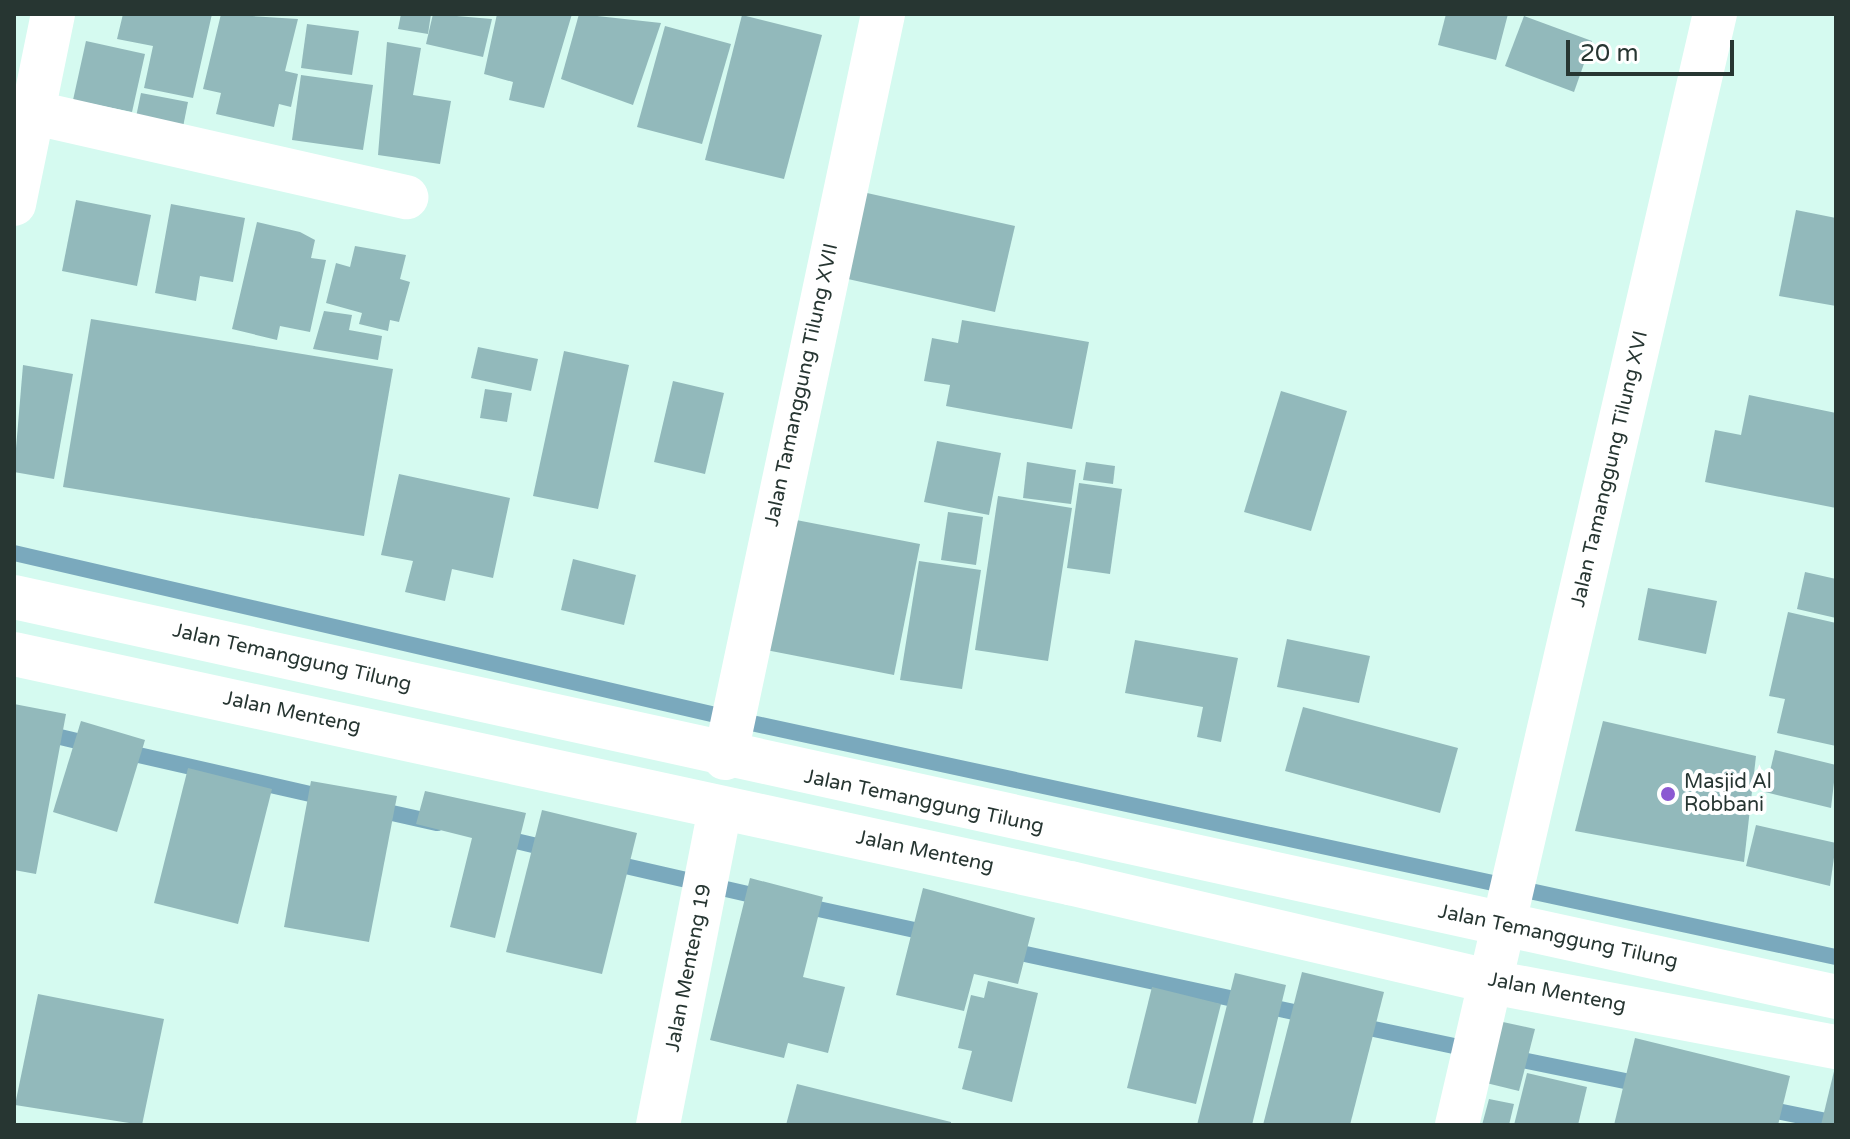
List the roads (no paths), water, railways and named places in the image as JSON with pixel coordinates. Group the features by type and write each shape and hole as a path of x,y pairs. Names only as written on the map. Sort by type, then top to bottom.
{"street":[{"path":"14,204 53,14"},
{"name":"Jalan Tamanggung Tilung XVII","path":"725,758 883,14"},
{"name":"Jalan Tamanggung Tilung XVI","path":"1457,1125 1506,925 1715,14"},
{"path":"31,112 406,197"},
{"name":"Jalan Temanggung Tilung","path":"14,597 725,758 1836,997"},
{"name":"Jalan Menteng","path":"14,654 1491,982 1836,1047"},
{"name":"Jalan Menteng 19","path":"658,1125 720,810"}],"waterway":[{"path":"14,553 733,719 1836,957"},
{"path":"14,726 94,745"},
{"path":"121,751 328,798"},
{"path":"374,809 437,823"},
{"path":"499,837 554,850"},
{"path":"608,862 765,898"},
{"path":"800,905 933,934"},
{"path":"1007,950 1313,1016"},
{"path":"1355,1025 1473,1050"},
{"path":"1507,1057 1645,1085"},
{"path":"1762,1108 1836,1123"}],"place":[{"name":"Masjid Al Robbani","path":"1668,794"}]}
